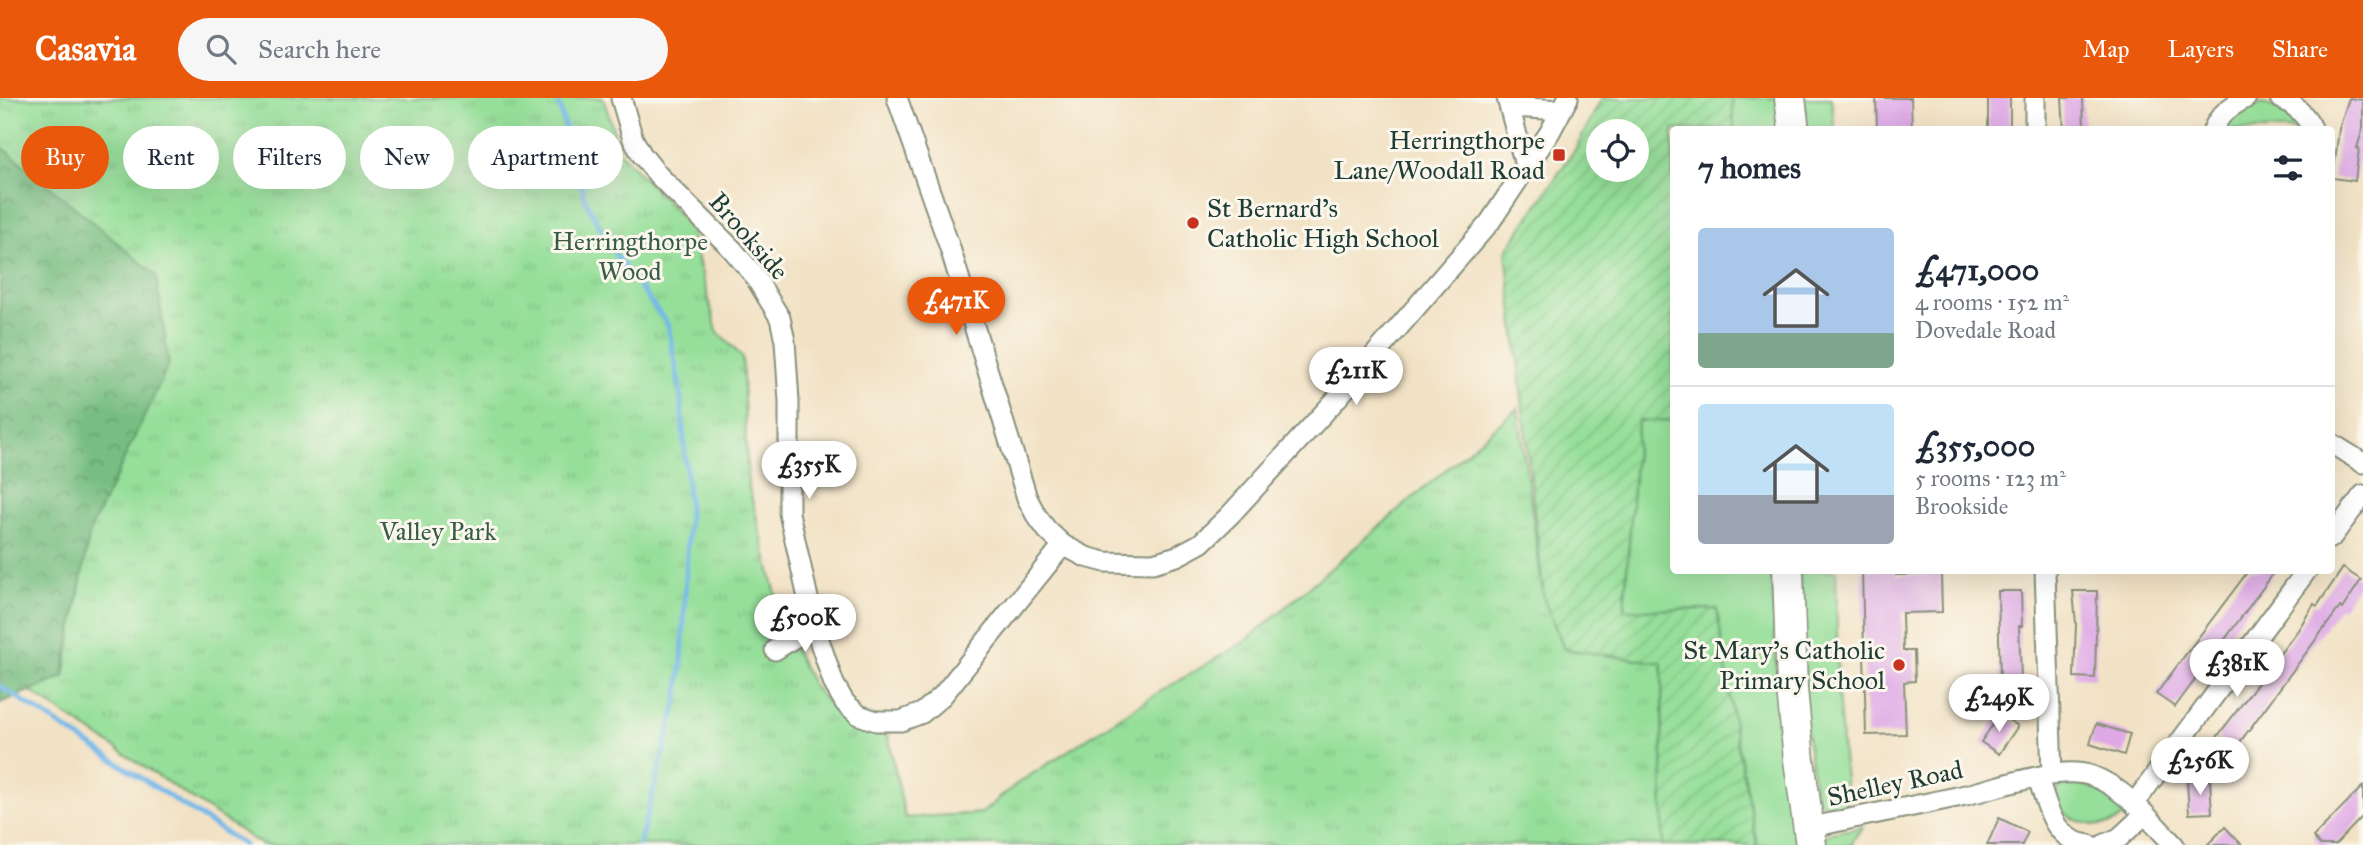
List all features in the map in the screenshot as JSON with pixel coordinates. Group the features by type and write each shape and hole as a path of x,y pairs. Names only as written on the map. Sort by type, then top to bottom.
{"main road":[{"path":"1790,98 1794,126"},
{"path":"1788,574 1792,689 1810,836"}],"street":[{"name":"Brookside","path":"621,98 633,139 642,155 754,275 780,318 785,341 789,401 789,513 814,625 835,684 845,703 859,715 876,720 901,721 922,713 942,695 1063,545"},
{"path":"897,98 950,248 1027,498 1041,523 1063,545 1086,557 1127,564 1153,563 1177,556 1201,543 1230,515 1333,403 1490,222 1526,169 1565,104 1508,103 1526,169"},
{"path":"2035,98 2035,126"},
{"path":"2214,126 2229,107 2246,98"},
{"path":"2280,98 2302,103 2311,126"},
{"path":"2335,446 2363,463"},
{"path":"2335,533 2363,495"},
{"path":"2045,574 2045,776 2051,815 2062,834 2080,844 2089,845"},
{"path":"2103,845 2119,838 2304,574"},
{"path":"775,650 814,625"},
{"name":"Shelley Road","path":"1810,836 2045,776 2073,772 2093,776 2139,809 2174,845"}],"green space":[{"name":"Valley Park","path":"0,98 603,98 612,126 468,126 468,189 623,189 623,156 689,225 717,331 742,357 748,484 785,630 813,686 847,724 888,735 905,818 982,813 1015,785 1148,699 1247,640 1518,408 1544,600 1662,662 1663,845 262,845 30,691 64,677 90,531 169,364 156,275 53,189 109,189 109,126 21,126 21,162 0,145"},
{"path":"1602,98 1732,98 1734,126 1670,126 1670,420 1638,421 1624,610 1717,609 1735,733 1757,845 1663,845 1662,663 1564,649 1544,600 1506,251 1576,148 1586,129 1586,182 1649,182 1649,119 1591,119"},
{"path":"1732,98 1777,98 1778,126 1734,126"},
{"path":"1804,98 1831,98 1835,126 1807,126"},
{"path":"2261,104 2274,107 2285,112 2300,126 2226,126 2239,112"},
{"path":"0,145 21,162 21,189 53,189 156,275 169,365 90,531 63,677 0,703"},
{"path":"1638,420 1670,420 1670,574 1772,574 1780,708 1797,845 1757,845 1735,733 1624,611"},
{"path":"1800,574 1836,574 1838,692 1847,805 1826,806 1816,797 1806,730"},
{"path":"2068,782 2101,792 2121,807 2125,814 2114,822 2101,825 2072,818 2061,810 2055,801 2057,791"},
{"path":"1863,827 1852,845 1822,845 1824,837 1831,833"}],"building":[{"path":"1876,98 1911,98 1912,126 1877,126"},
{"path":"1988,98 2010,98 2010,126 1988,126"},
{"path":"2062,98 2083,98 2084,126 2064,126"},
{"path":"2349,98 2363,100 2363,128 2357,148 2355,181 2335,178 2339,129"},
{"path":"2343,568 2361,580 2342,609 2340,607 2234,750 2217,737"},
{"path":"1862,574 1941,574 1942,612 1902,613 1903,651 1914,651 1915,681 1904,682 1906,734 1866,735"},
{"path":"2246,574 2273,574 2175,707 2156,694"},
{"path":"1998,591 2021,591 2021,680 2000,681"},
{"path":"2073,591 2097,591 2095,678 2074,677 2076,624"},
{"path":"2000,714 2018,726 1999,754 1981,742"},
{"path":"2096,724 2130,734 2124,755 2090,744"},
{"path":"2210,780 2212,813 2189,814 2187,781"},
{"path":"2363,786 2363,816 2335,845 2320,845 2313,837"},
{"path":"1999,818 2028,832 2022,845 1987,845"},
{"path":"2225,827 2242,845 2207,845"}],"waterway":[{"path":"557,98 586,202 617,257 668,325 680,389 689,509 682,661 677,702 639,845"},
{"path":"0,686 244,845"}],"place":[{"name":"Herringthorpe Lane/Woodall Road","path":"1559,155"},
{"name":"St Bernard's Catholic High School","path":"1193,223"},
{"name":"St Mary's Catholic Primary School","path":"1899,665"}],"park label":[{"name":"Herringthorpe Wood","path":"630,256"}]}
